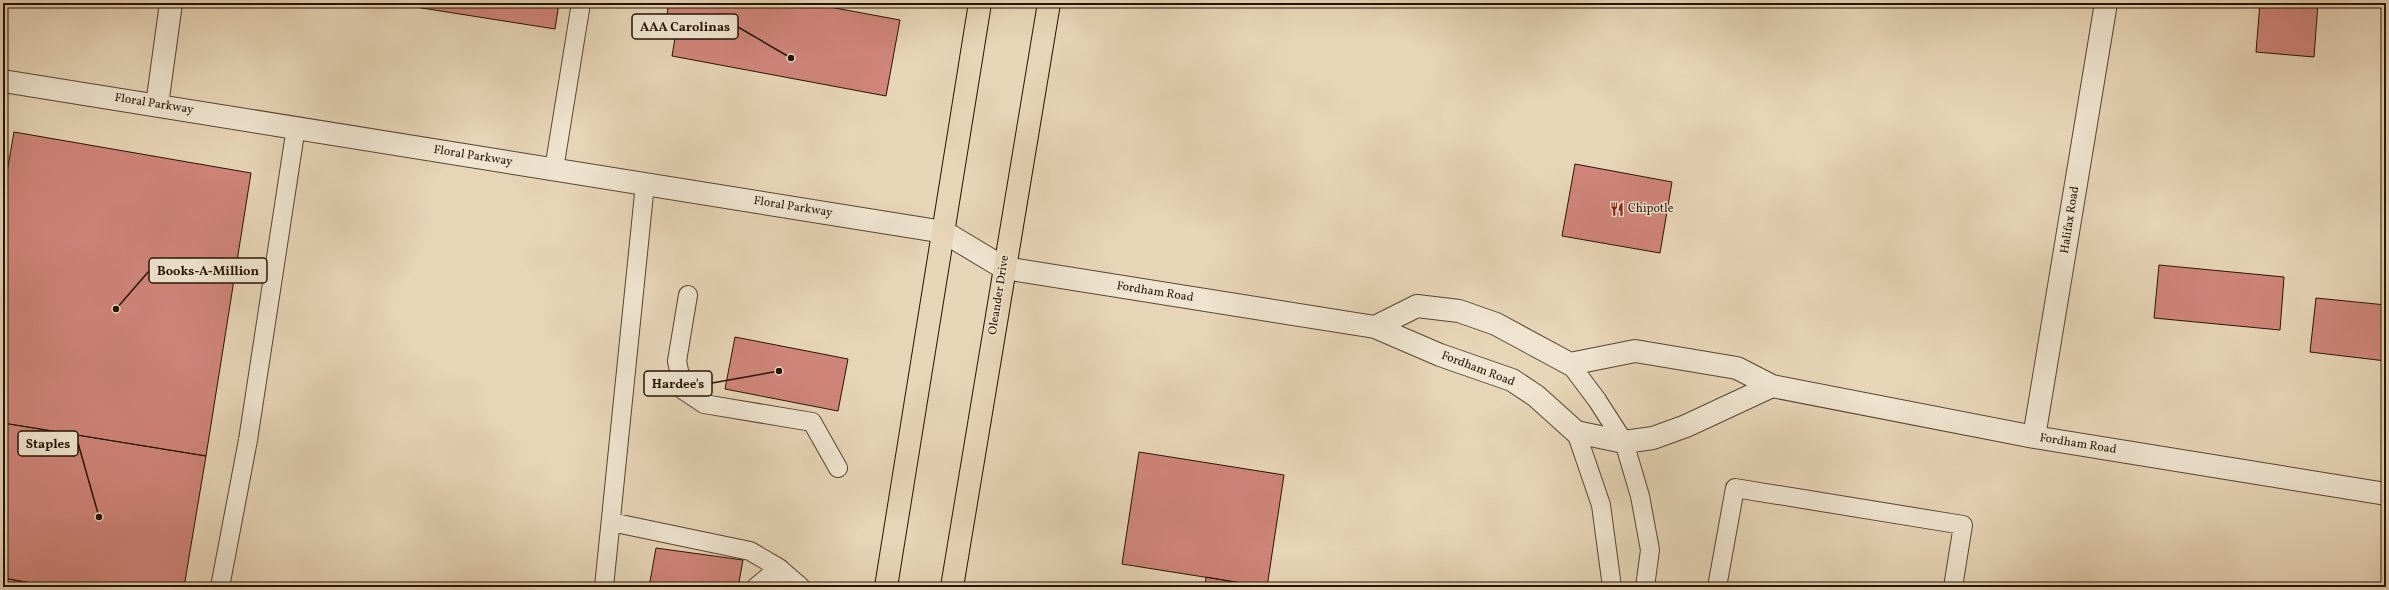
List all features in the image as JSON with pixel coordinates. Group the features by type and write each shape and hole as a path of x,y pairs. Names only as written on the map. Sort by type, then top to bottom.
{"main road":[{"path":"886,587 980,3"},
{"name":"Oleander Drive","path":"952,587 1049,3"}],"street":[{"path":"156,105 171,3"},
{"name":"Halifax Road","path":"2034,437 2106,3"},
{"name":"Floral Parkway","path":"3,81 944,232"},
{"name":"Fordham Road","path":"944,232 1004,268 1375,327 1440,355 1512,380 1536,396 1576,432"},
{"path":"1375,327 1417,306 1459,311 1496,324 1570,364"},
{"name":"Fordham Road","path":"1570,364 1634,351 1737,368 1772,386 2034,437 2386,494"},
{"path":"1576,432 1624,442 1653,438 1686,426 1772,386"}],"lane":[{"path":"554,169 581,3"},
{"path":"220,587 248,440 296,127"},
{"path":"604,587 645,184"},
{"path":"688,295 677,361 683,390 704,404 812,422 838,468"},
{"path":"1570,364 1597,400 1624,442 1640,496 1650,550 1644,587"},
{"path":"1576,432 1601,504 1612,587"},
{"path":"1717,587 1735,488 1963,525 1953,587"},
{"path":"611,522 750,551 779,568 801,587"},
{"path":"756,587 779,568"},
{"path":"775,587 779,568"},
{"path":"779,568 790,587"}],"building":[{"path":"390,3 559,3 555,29"},
{"path":"669,3 808,3 900,20 886,96 672,56 675,38 663,36"},
{"path":"2260,3 2318,3 2314,57 2256,52"},
{"path":"14,132 251,173 206,456 3,423 3,195"},
{"name":"Chipotle","path":"1575,164 1672,182 1660,253 1562,236"},
{"path":"2159,265 2284,277 2280,330 2154,318"},
{"path":"2316,298 2386,305 2386,361 2310,352"},
{"path":"735,337 848,359 838,411 725,389"},
{"path":"3,423 206,456 184,587 54,587 3,578"},
{"path":"1139,452 1284,475 1267,587 1122,564"},
{"path":"656,548 743,560 739,582 762,587 649,587"},
{"path":"1206,577 1264,587 1205,587"},
{"path":"3,578 54,587 3,587"}],"place":[{"name":"AAA Carolinas","path":"791,58"},
{"name":"Chipotle","path":"1617,209"},
{"name":"Books-A-Million","path":"116,309"},
{"name":"Hardee's","path":"779,371"},
{"name":"Staples","path":"99,517"}]}
